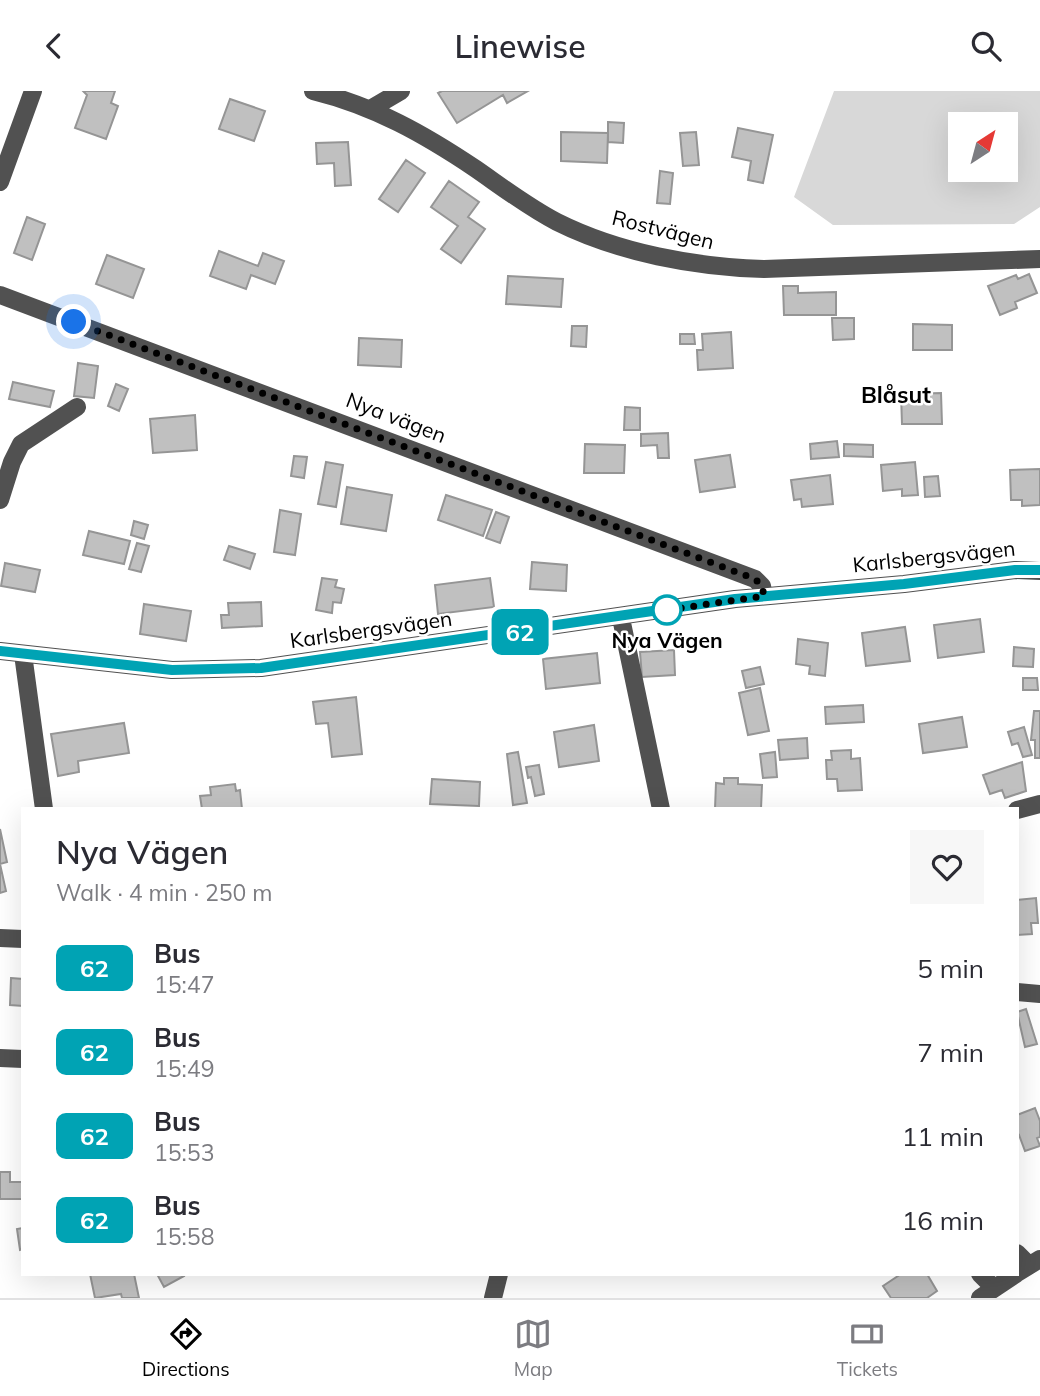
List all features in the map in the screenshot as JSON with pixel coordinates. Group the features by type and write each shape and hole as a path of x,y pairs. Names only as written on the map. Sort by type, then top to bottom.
{"street":[{"path":"0,182 33,91"},
{"name":"Rostvägen","path":"313,91 372,108 411,127 556,221 625,247 678,260 726,268 764,269 1040,259"},
{"path":"372,108 401,91"},
{"name":"Nya vägen","path":"0,295 755,579 762,586 764,596"},
{"path":"0,500 12,462 21,444 77,407"},
{"name":"Karlsbergsvägen","path":"0,651 172,670 261,668 764,596 904,584 1015,570 1040,571"},
{"path":"621,618 661,807"},
{"path":"23,655 44,807"},
{"path":"1019,809 1040,804"},
{"path":"0,938 21,939"},
{"path":"1019,992 1040,994"},
{"path":"0,1058 21,1059"},
{"path":"494,1298 499,1276"},
{"path":"981,1276 987,1293 1009,1276"}],"shaded area":[{"path":"834,91 1040,91 1040,207 1014,224 833,225 794,197"}],"building":[{"path":"83,91 115,91 111,103 118,106 106,139 75,128 87,95"},
{"path":"528,91 507,103 503,95 457,123 438,93"},
{"path":"230,99 265,111 254,141 219,129"},
{"path":"608,122 624,123 623,143 608,142"},
{"path":"738,128 773,135 763,183 748,180 751,161 732,157"},
{"path":"561,132 608,133 607,163 561,161"},
{"path":"696,132 699,165 683,166 680,133"},
{"path":"348,142 351,185 335,186 334,163 317,164 316,143"},
{"path":"406,160 425,173 398,212 379,199"},
{"path":"660,171 673,173 670,204 657,203"},
{"path":"449,181 479,202 468,217 485,229 461,263 441,249 458,226 431,207"},
{"path":"27,217 45,224 32,260 14,253"},
{"path":"219,251 258,266 263,253 284,261 275,284 251,275 246,289 210,276"},
{"path":"107,255 144,269 133,298 96,284"},
{"path":"1029,274 1037,293 1015,302 1017,308 1000,315 988,286 1016,275 1018,279"},
{"path":"508,276 563,279 561,307 506,304"},
{"path":"783,286 798,286 798,293 836,292 836,315 784,315"},
{"path":"832,318 854,318 854,339 833,340"},
{"path":"913,324 952,325 952,350 913,350"},
{"path":"572,326 587,326 586,347 571,346"},
{"path":"731,332 733,368 698,370 697,350 703,350 702,334"},
{"path":"680,334 694,334 695,344 680,344"},
{"path":"359,338 402,340 401,367 358,365"},
{"path":"78,363 98,366 94,398 74,396"},
{"path":"13,382 54,391 50,407 9,399"},
{"path":"116,384 128,389 119,411 108,406"},
{"path":"941,393 942,424 902,424 901,394"},
{"path":"625,407 640,408 640,430 624,430"},
{"path":"195,415 197,450 153,453 150,419"},
{"path":"668,433 669,458 658,458 657,445 641,446 641,434"},
{"path":"837,441 839,457 811,459 810,444"},
{"path":"585,444 625,445 624,473 584,473"},
{"path":"844,444 873,445 873,457 844,456"},
{"path":"730,455 735,487 700,492 695,460"},
{"path":"294,456 307,457 304,478 291,476"},
{"path":"326,462 343,465 336,507 318,504"},
{"path":"915,462 918,495 902,496 902,489 883,491 881,465"},
{"path":"1040,469 1040,505 1022,506 1022,500 1011,500 1010,470"},
{"path":"830,475 833,504 802,507 801,499 794,500 791,480"},
{"path":"938,476 940,496 925,497 924,477"},
{"path":"347,487 392,495 386,531 341,524"},
{"path":"446,495 492,510 483,536 438,520"},
{"path":"280,510 301,514 295,555 274,552"},
{"path":"496,512 509,517 500,543 486,538"},
{"path":"134,521 148,525 144,539 131,535"},
{"path":"89,531 130,541 124,564 83,555"},
{"path":"137,543 149,546 141,572 129,569"},
{"path":"229,546 255,554 250,569 224,560"},
{"path":"532,562 567,565 566,591 530,589"},
{"path":"5,563 40,570 35,592 1,586"},
{"path":"322,578 337,580 335,587 344,589 341,603 333,602 332,613 316,610"},
{"path":"490,578 494,607 438,614 435,585"},
{"path":"261,602 262,626 222,628 221,615 229,615 228,603"},
{"path":"144,604 191,611 186,641 140,634"},
{"path":"980,619 984,652 938,658 934,625"},
{"path":"905,627 910,661 866,666 862,633"},
{"path":"798,639 828,643 825,676 809,674 810,666 796,664"},
{"path":"1014,647 1034,649 1033,667 1013,666"},
{"path":"674,650 675,675 642,677 640,652"},
{"path":"597,653 600,683 546,689 543,659"},
{"path":"760,667 764,684 746,688 742,671"},
{"path":"1023,678 1037,678 1038,690 1023,690"},
{"path":"760,688 769,731 748,735 739,693"},
{"path":"356,697 362,754 332,757 328,723 316,724 313,702"},
{"path":"863,705 864,722 826,724 825,707"},
{"path":"1034,711 1040,711 1040,758 1035,758 1035,740 1031,740"},
{"path":"962,717 967,747 923,753 919,724"},
{"path":"124,723 129,753 78,761 79,772 58,776 51,734"},
{"path":"594,725 599,761 559,767 554,732"},
{"path":"1024,727 1032,755 1023,757 1018,743 1012,745 1008,732"},
{"path":"807,738 808,758 780,760 778,740"},
{"path":"851,750 851,759 860,758 862,790 838,791 837,779 827,779 826,760 832,760 831,751"},
{"path":"518,752 527,803 513,805 507,754"},
{"path":"775,752 777,777 763,778 760,754"},
{"path":"1022,762 1026,791 1005,798 1002,790 990,794 983,775"},
{"path":"539,765 544,794 535,796 526,767"},
{"path":"724,778 738,778 738,784 762,785 761,807 715,807 716,783 724,784"},
{"path":"432,779 480,782 479,806 430,804"},
{"path":"235,784 236,791 240,790 242,807 202,807 200,796 211,795 210,787"},
{"path":"0,829 7,862 0,864"},
{"path":"0,864 6,891 0,893"},
{"path":"1036,898 1038,923 1031,923 1032,934 1019,935 1019,900"},
{"path":"11,978 21,979 21,1006 10,1005"},
{"path":"1026,1009 1037,1044 1025,1047 1019,1011"},
{"path":"1035,1108 1040,1121 1040,1137 1037,1138 1040,1146 1025,1151 1019,1135 1019,1114"},
{"path":"0,1172 10,1172 10,1182 21,1182 21,1199 0,1199"},
{"path":"21,1228 20,1250 17,1229"},
{"path":"90,1276 134,1276 139,1298 122,1298 121,1294 95,1298"},
{"path":"158,1276 184,1276 164,1287"},
{"path":"898,1276 928,1276 937,1291 927,1298 891,1298 883,1286"}],"bus line":[{"name":"62","path":"0,651 100,665 172,670 261,668 621,618 711,602 904,584 1015,570 1040,570"}],"place":[{"name":"Nya Vägen","path":"667,610"}],"district":[{"name":"Blåsut","path":"896,395"}],"route":[{"path":"74,322 755,579 762,586 764,596 667,610"}]}
